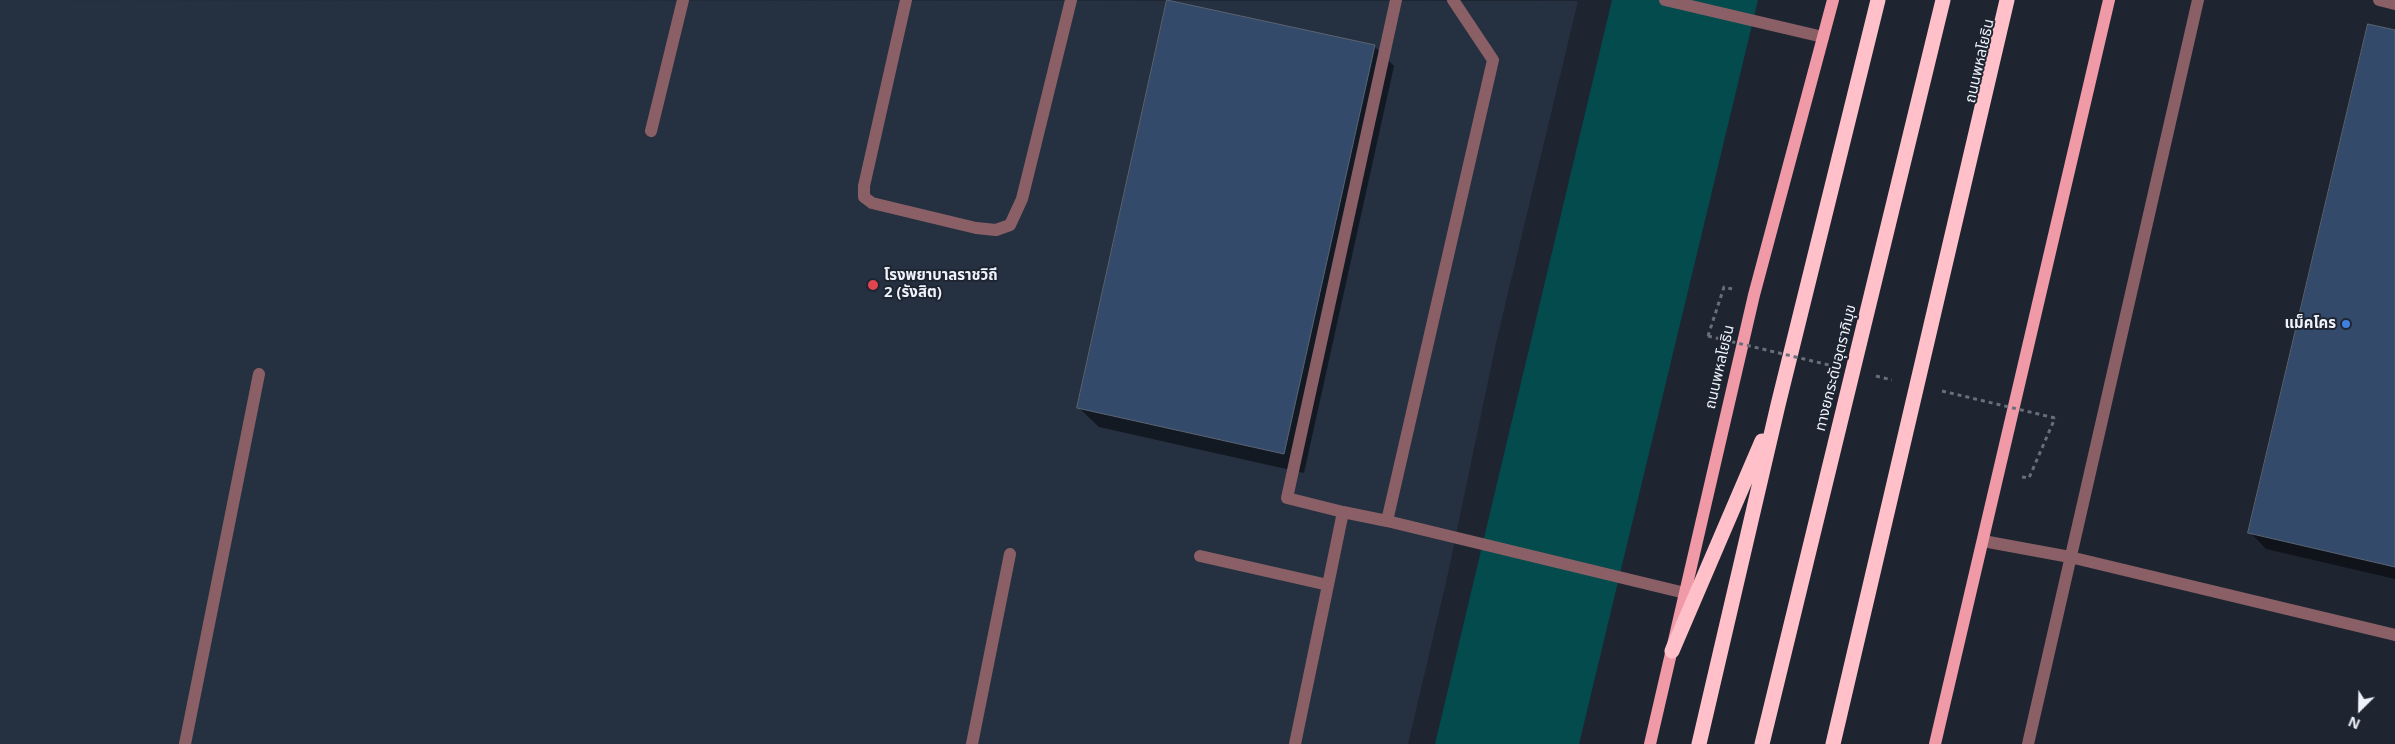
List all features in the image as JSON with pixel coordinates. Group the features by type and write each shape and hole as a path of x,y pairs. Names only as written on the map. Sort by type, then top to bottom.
{"highway":[{"path":"1699,744 1778,405 1878,0"},
{"name":"ทางยกระดับอุตราภิมุข","path":"1762,744 1943,0"},
{"path":"1833,744 2007,0"},
{"name":"ถนนพหลโยธิน","path":"1838,744 2013,0"},
{"path":"1672,651 1778,405"}],"main road":[{"name":"ถนนพหลโยธิน","path":"1650,744 1754,295 1833,0"},
{"path":"1935,744 2109,0"}],"street":[{"path":"651,131 683,0"},
{"path":"906,0 864,186 864,197 872,203 976,228 996,230 1010,225 1022,199 1071,0"},
{"path":"1396,0 1287,498 1685,593"},
{"path":"1387,521 1493,60 1453,0"},
{"path":"1665,0 1823,37"},
{"path":"2028,744 2198,0"},
{"path":"2379,0 2395,4"},
{"path":"185,744 259,374"},
{"path":"1295,744 1343,512"},
{"path":"1983,541 2070,557 2395,635"},
{"path":"972,744 1010,554"},
{"path":"1200,556 1328,585"}],"path":[{"path":"1754,295 1724,287 1708,336 1833,366"},
{"path":"1872,375 1900,382"},
{"path":"1939,391 2055,418 2029,478 1999,471"}],"shaded area":[{"path":"0,0 1578,1 1496,343 1447,578 1408,744 0,744"},
{"path":"1612,0 1758,0 1579,744 1435,744"}],"building":[{"path":"1167,0 1375,45 1284,454 1077,408"},
{"name":"แม็คโคร","path":"2368,24 2395,30 2395,567 2248,533"}],"place":[{"name":"โรงพยาบาลราชวิถี 2 (รังสิต)","path":"873,285"},
{"name":"แม็คโคร","path":"2346,324"}]}
